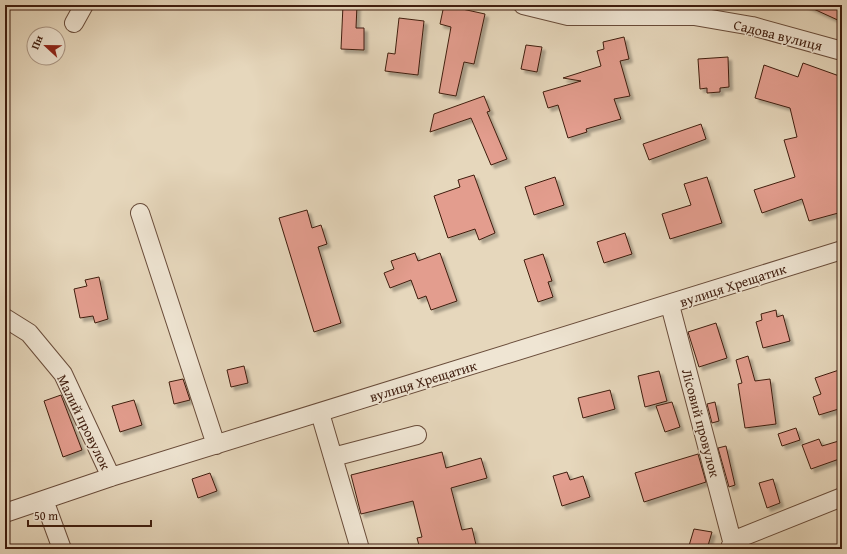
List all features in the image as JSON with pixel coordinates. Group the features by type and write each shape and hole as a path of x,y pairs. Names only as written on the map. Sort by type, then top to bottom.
{"street":[{"path":"74,24 84,5"},
{"name":"Садова вулиця","path":"523,5 568,16 694,16 720,13 752,26 842,51"},
{"path":"140,213 216,445"},
{"name":"вулиця Хрещатик","path":"5,512 111,477 670,305 842,250"},
{"name":"Лісовий провулок","path":"670,305 731,545"},
{"name":"Малий провулок","path":"5,318 29,333 62,374 111,477"},
{"path":"320,413 360,549"},
{"path":"333,457 418,435"},
{"path":"731,545 842,497"},
{"path":"44,500 62,549"}],"building":[{"path":"343,5 357,5 356,28 364,28 364,50 341,49"},
{"path":"444,5 485,14 474,64 464,62 456,96 439,93 451,27 440,24"},
{"path":"805,5 842,5 842,22"},
{"path":"399,18 424,21 418,75 385,71 388,53 395,54"},
{"path":"624,37 629,59 620,61 630,96 614,99 621,119 586,129 587,132 568,138 558,105 548,108 543,92 581,81 563,78 601,66 597,51 604,49 603,42"},
{"path":"526,45 542,47 537,72 521,69"},
{"path":"728,57 729,87 720,88 720,92 707,93 707,88 700,89 698,59"},
{"path":"803,63 842,77 842,212 809,221 802,199 762,213 754,190 795,177 784,140 797,137 790,108 755,98 764,65 798,77"},
{"path":"484,96 490,111 487,112 507,159 491,165 471,118 430,132 434,114"},
{"path":"701,124 706,139 649,160 643,144"},
{"path":"474,175 495,233 479,240 475,229 448,238 434,196 460,187 458,180"},
{"path":"555,177 564,205 534,215 525,187"},
{"path":"707,177 722,223 670,239 662,214 691,205 684,184"},
{"path":"307,210 312,228 321,225 327,244 318,247 341,323 314,332 279,218"},
{"path":"625,233 632,254 604,263 597,242"},
{"path":"415,253 418,261 440,253 457,301 431,310 426,296 418,299 411,280 390,288 384,273 394,269 391,261"},
{"path":"543,254 552,281 548,282 553,297 538,302 524,260"},
{"path":"99,277 108,319 95,323 93,316 80,318 74,289 87,286 85,280"},
{"path":"776,310 777,317 783,315 790,341 763,348 756,322 762,320 761,314"},
{"path":"716,323 727,358 699,367 688,332"},
{"path":"748,356 755,381 770,379 776,424 745,428 738,384 742,383 736,360"},
{"path":"244,366 248,383 231,387 227,370"},
{"path":"842,369 842,408 819,415 813,397 821,394 815,378"},
{"path":"659,371 667,401 645,407 638,376"},
{"path":"183,379 190,400 174,404 169,382"},
{"path":"610,390 615,409 583,418 578,398"},
{"path":"61,395 82,450 63,457 44,401"},
{"path":"134,400 142,425 120,432 112,406"},
{"path":"672,402 680,427 665,432 656,406"},
{"path":"715,402 719,421 712,423 707,404"},
{"path":"796,428 800,440 782,446 778,434"},
{"path":"819,439 822,446 842,440 842,458 811,469 802,445"},
{"path":"726,446 735,485 729,487 718,448"},
{"path":"442,452 446,468 481,458 487,478 451,488 462,530 472,528 477,549 459,549 458,545 441,549 420,549 417,538 422,537 413,501 361,514 351,475"},
{"path":"698,454 706,482 644,502 635,473"},
{"path":"567,472 570,480 583,476 590,497 562,506 553,476"},
{"path":"210,473 217,491 198,498 192,479"},
{"path":"773,479 780,503 767,508 759,483"},
{"path":"694,529 712,532 707,549 688,549"}]}
